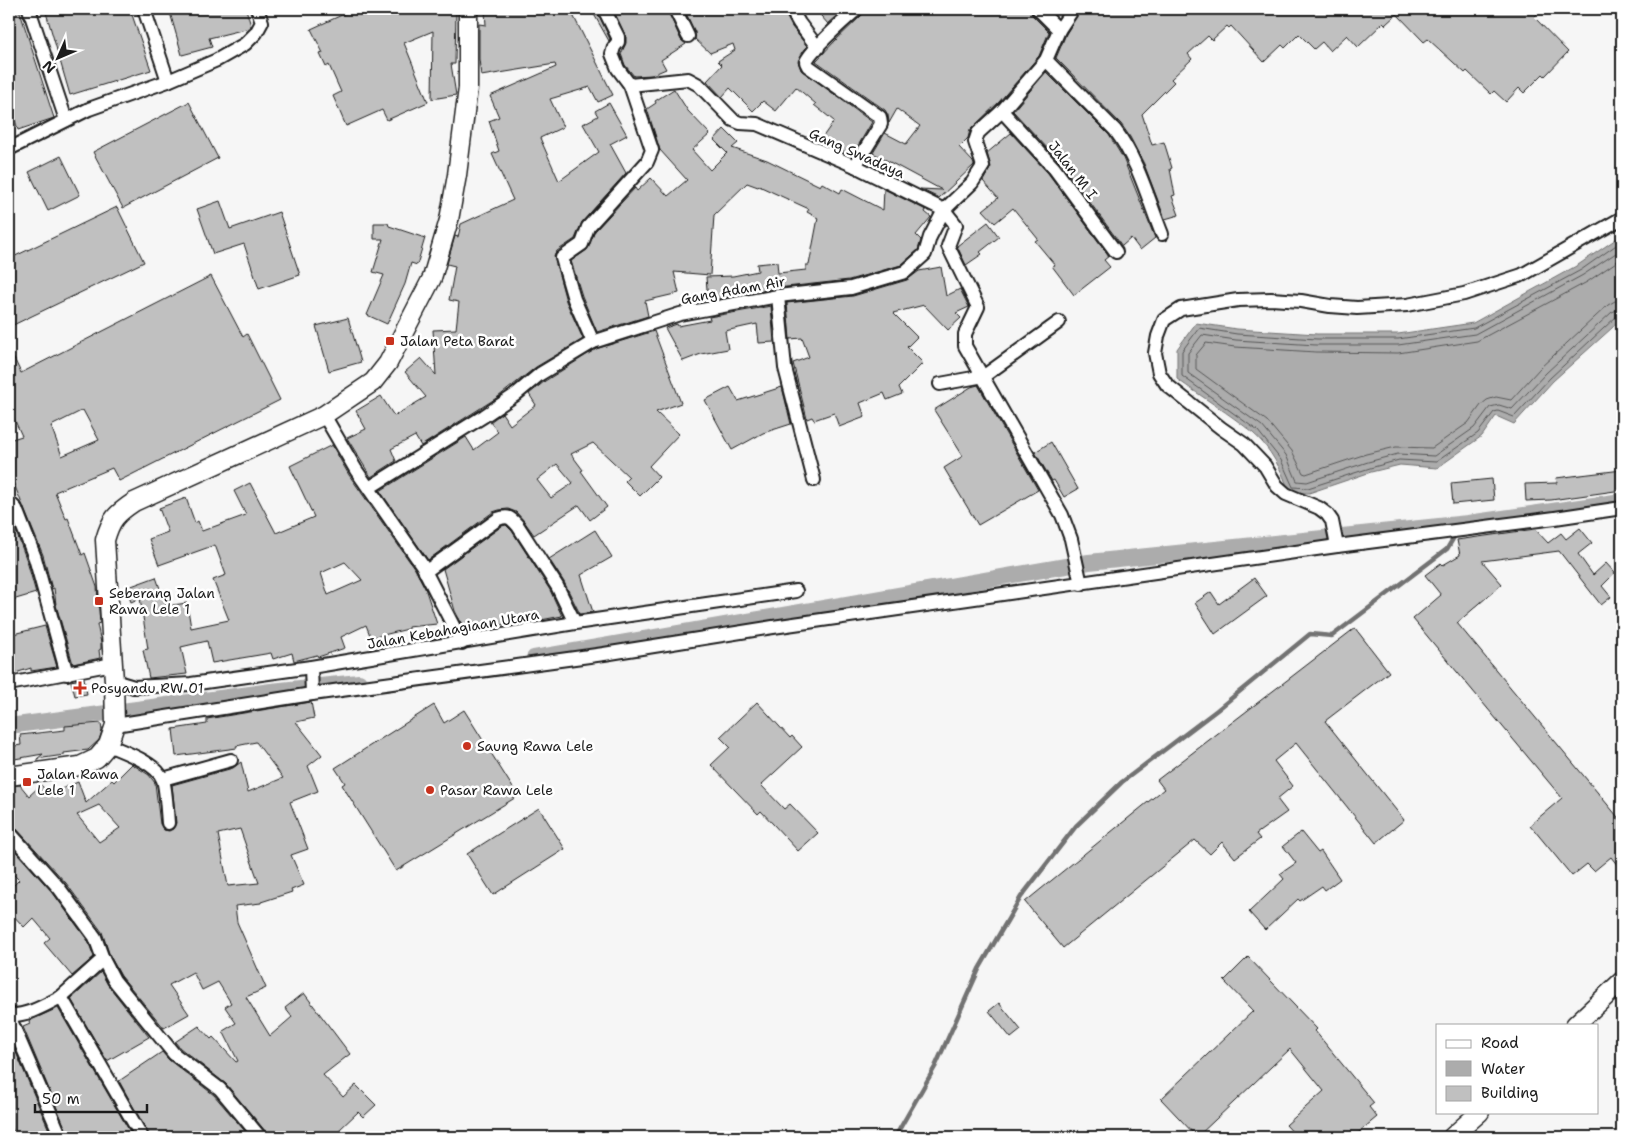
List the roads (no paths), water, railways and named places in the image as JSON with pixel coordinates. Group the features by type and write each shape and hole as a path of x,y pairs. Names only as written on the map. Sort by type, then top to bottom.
{"main road":[{"path":"9,776 80,766 97,758 108,745 115,724 114,676 105,540 109,524 122,510 134,502 324,415 373,382 388,363 432,278 449,220 457,175 468,88 472,10"},
{"path":"1576,1024 1622,981"},
{"path":"1452,1137 1478,1114"}],"street":[{"path":"29,9 66,120"},
{"path":"144,9 168,81"},
{"path":"9,149 90,108 168,81 217,60 245,44 256,33 262,22 257,9"},
{"path":"593,342 574,299 562,258 582,244 588,227 647,162 652,150 630,85 618,69 612,54 618,42 618,37 604,9"},
{"path":"675,9 688,36"},
{"path":"791,9 818,48"},
{"path":"1038,9 1059,30"},
{"name":"Gang Adam Air","path":"369,488 484,416 515,395 540,374 593,342 680,314 778,296 851,288 905,272 925,254 930,237 944,210 980,174 983,166 975,142 978,133 1002,110 1046,60 1059,30 1072,9"},
{"path":"854,10 806,60 808,66 880,118 881,124 855,166"},
{"path":"1046,60 1114,130 1123,142 1130,154 1162,234"},
{"name":"Gang Swadaya","path":"630,85 688,79 699,85 733,120 740,123 757,124 855,166 944,210"},
{"name":"Jalan M I","path":"1002,110 1054,168 1116,252"},
{"path":"944,210 956,225 948,246 978,306 965,334 965,346 984,376 1062,515 1071,539 1080,578"},
{"path":"1337,545 1332,521 1327,514 1319,508 1286,494 1277,486 1265,466 1244,444 1220,428 1167,385 1159,373 1156,353 1158,336 1164,320 1180,309 1238,300 1271,299 1301,301 1357,308 1407,305 1464,294 1522,275 1622,218"},
{"path":"778,296 785,368 814,480"},
{"path":"940,384 984,376 1059,322"},
{"path":"324,415 356,470 422,564 462,643"},
{"path":"9,502 16,509 35,558 67,674"},
{"path":"115,724 312,693 604,654 1080,578 1622,508"},
{"path":"425,572 498,519 506,516 510,517 518,526 557,586 574,623"},
{"name":"Jalan Kebahagiaan Utara","path":"114,676 134,687 191,684 311,669 574,623 796,590"},
{"path":"311,669 312,693"},
{"path":"9,684 67,674 114,676"},
{"path":"108,745 140,758 163,779 168,823"},
{"path":"163,779 230,760"},
{"path":"9,832 59,888 95,936 103,959 114,980 174,1054 220,1089 260,1137"},
{"path":"61,1137 9,1016 17,1016 32,1011 61,997 103,959"},
{"path":"61,997 142,1137"}],"water":[{"path":"1622,235 1622,317 1553,381 1514,424 1496,416 1482,436 1437,468 1400,465 1371,472 1309,493 1289,492 1275,460 1265,445 1235,419 1177,379 1177,349 1196,323 1237,329 1317,334 1398,334 1473,323 1578,265"}],"waterway":[{"path":"534,658 1089,562 1468,523 1622,501"},
{"path":"895,1137 935,1067 979,969 1021,897 1076,826 1122,782 1217,710 1310,634 1332,636 1447,549 1457,532"},
{"path":"9,726 271,691 359,682"}],"place":[{"name":"Jalan Peta Barat","path":"390,341"},
{"name":"Seberang Jalan Rawa Lele 1","path":"99,601"},
{"name":"Posyandu RW 01","path":"80,688"},
{"name":"Saung Rawa Lele","path":"467,746"},
{"name":"Jalan Rawa Lele 1","path":"27,782"},
{"name":"Pasar Rawa Lele","path":"430,790"}]}
